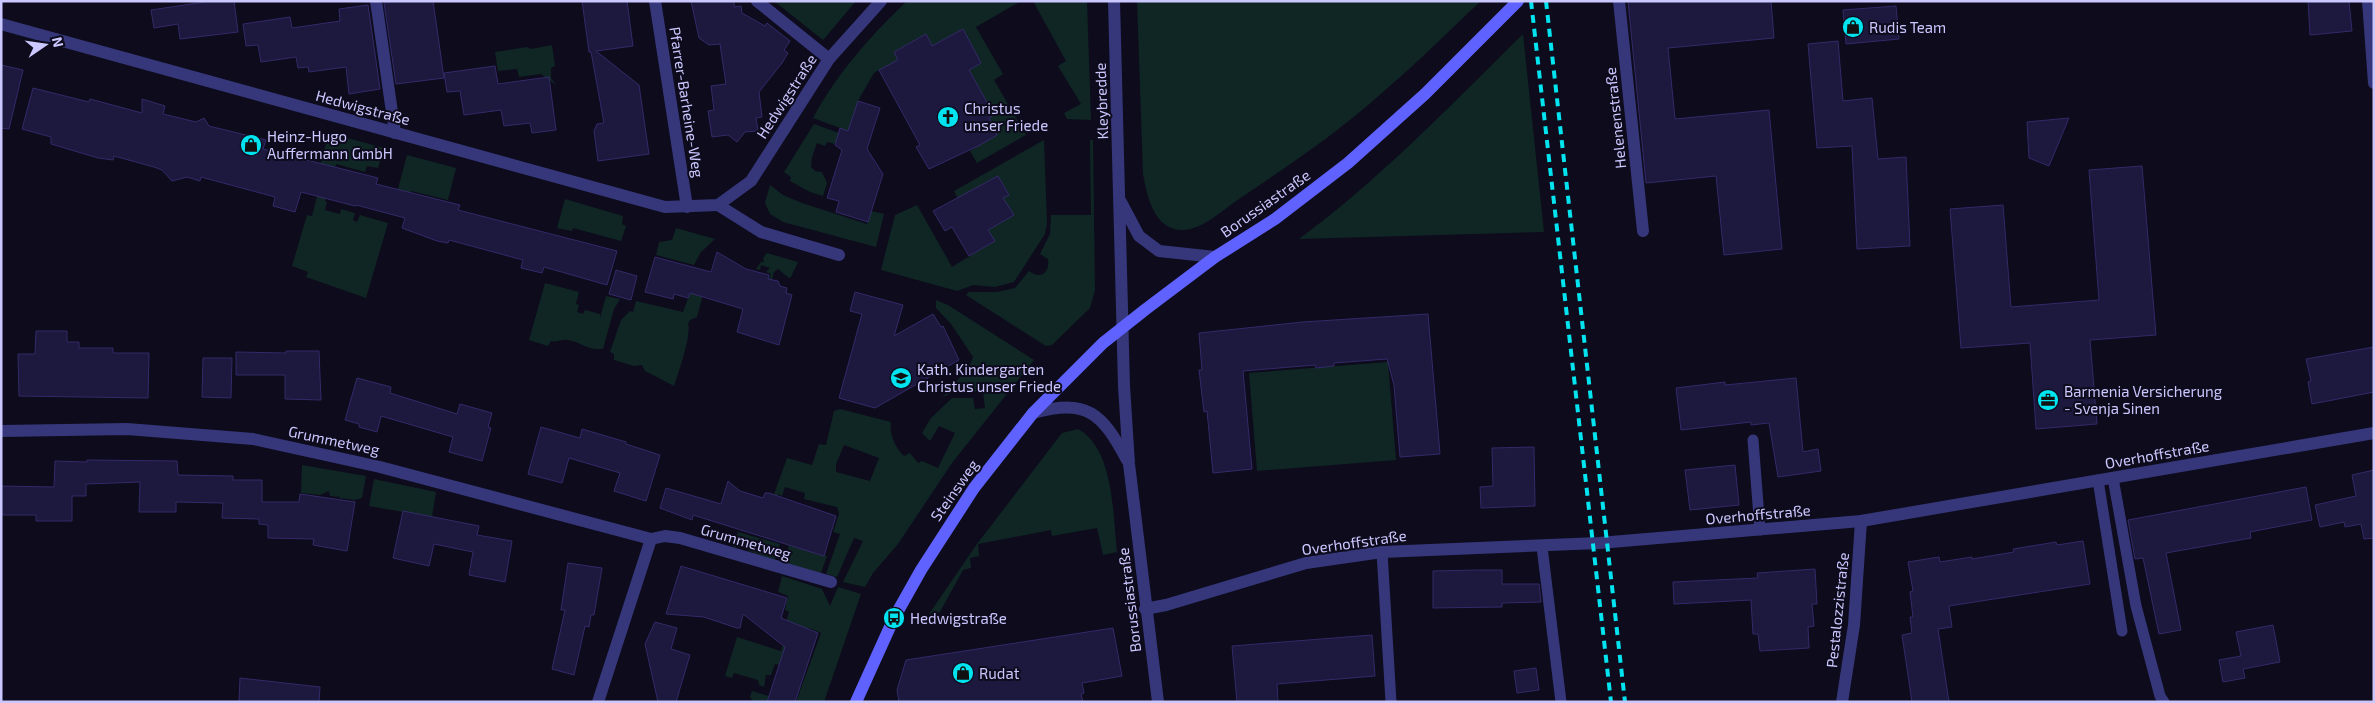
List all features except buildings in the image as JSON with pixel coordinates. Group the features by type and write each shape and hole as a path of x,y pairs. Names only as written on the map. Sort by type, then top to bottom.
{"main road":[{"name":"Borussiastraße","path":"1122,328 1215,257 1275,219 1348,163 1425,94 1518,1"},
{"name":"Steinsweg","path":"856,702 894,618 921,570 974,488 1033,413 1103,343 1122,328"}],"street":[{"path":"376,1 395,133"},
{"name":"Pfarrer-Barheine-Weg","path":"655,1 687,207"},
{"path":"757,1 829,59"},
{"name":"Hedwigstraße","path":"1,24 665,207 687,207 718,205 751,181 829,59 881,1"},
{"name":"Kleybredde","path":"1114,1 1122,328"},
{"name":"Helenenstraße","path":"1619,1 1643,231"},
{"path":"2368,1 2374,83"},
{"name":"Kleybredde","path":"1120,200 1139,236 1159,251 1215,257"},
{"path":"718,205 761,232 838,255"},
{"name":"Borussiastraße","path":"1122,328 1129,464 1145,609 1158,702"},
{"name":"Borussiastraße","path":"1033,413 1055,407 1078,408 1090,412 1108,427 1129,464"},
{"name":"Grummetweg","path":"1,431 127,429 253,439 380,467 651,539 665,536 680,538 831,582"},
{"name":"Overhoffstraße","path":"1145,609 1166,605 1306,563 1382,552 1461,548 1542,547 1862,520 2374,434"},
{"name":"Pestalozzistraße","path":"1842,702 1854,625 1862,520"},
{"path":"598,702 651,539"}],"lane":[{"path":"1753,440 1760,530"},
{"path":"2112,478 2136,606 2160,696 2164,702"},
{"path":"2098,480 2122,632"},
{"path":"1542,547 1561,702"},
{"path":"1382,552 1391,702"}],"green space":[{"path":"774,1 856,1 823,40"},
{"path":"907,1 1021,1 976,27 1003,74 994,80 1026,135 977,163 970,151 997,134 989,118 994,115 969,70 981,63 963,29 932,46 926,34 894,52 898,60 874,73 858,101 848,131 813,118 832,86 855,56"},
{"path":"1033,1 1087,1 1091,120 1067,119 1064,113 1081,104 1058,66 1066,61"},
{"path":"1137,1 1481,1 1396,81 1331,135 1213,218 1191,229 1184,230 1174,229 1159,219 1150,202 1143,174"},
{"path":"1523,34 1544,232 1299,239 1358,192 1442,114"},
{"path":"552,45 555,66 551,68 551,78 556,85 541,74 519,77 517,69 498,71 495,52"},
{"path":"814,124 839,133 835,144 827,142 825,146 817,143 812,157 811,167 815,171 822,172 827,183 823,196 810,192 790,181 791,177 784,172"},
{"path":"329,133 384,148 378,168 367,166 365,172 336,164 325,201 327,202 325,210 340,214 341,209 355,213 353,220 357,222 360,215 388,223 366,298 306,277 308,272 292,266 307,215 312,216 324,170 319,168"},
{"path":"1044,140 1047,224 1045,234 1014,282 995,287 973,285 957,291 881,270 895,215 917,205 952,267 994,241 988,230 1013,215 1003,198 1009,194 998,176 958,199 954,191"},
{"path":"1090,140 1093,140 1095,290 1090,308 1052,345 1046,346 966,295 969,292 997,292 1015,288 1029,271 1037,275 1043,274 1047,268 1048,259 1040,254 1050,234 1051,215 1091,215"},
{"path":"407,155 456,168 448,200 411,191 405,214 392,211"},
{"path":"770,185 783,195 802,203 867,224 871,211 884,214 876,247 783,222 770,214 765,203"},
{"path":"565,199 623,216 622,224 626,226 621,241 573,228 572,231 557,228"},
{"path":"676,228 715,239 701,252 694,265 656,255 659,242 672,240"},
{"path":"767,253 798,262 791,277 789,278 778,269 774,272 772,280 769,279 771,274 766,272 770,268 761,265 760,270 756,269 761,262 764,262 763,258"},
{"path":"695,280 706,283 697,317 690,320 688,324 686,345 674,386 645,371 642,365 634,366 614,360 614,354 610,352 621,320 630,311 633,312 636,301 683,312"},
{"path":"545,283 579,292 576,304 579,305 577,312 583,314 585,310 600,314 600,318 606,296 620,299 614,309 603,349 587,347 567,340 551,341 548,346 529,340"},
{"path":"936,300 948,305 1034,360 952,463 898,544 873,573 865,587 843,582 863,541 854,538 837,577 826,574 840,534 833,532 839,514 837,507 804,499 805,493 785,487 782,496 778,494 777,498 773,497 787,458 812,465 819,444 826,445 834,411 840,409 891,422 893,440 904,456 910,453 918,463 922,461 938,468 955,433 939,426 930,441 922,433 931,418 952,398 973,398 975,409 985,408 983,392 954,391 942,398 969,367 973,357 951,324 936,308","holes":["844,445 879,458 870,481 836,472 836,464"]},
{"path":"1388,362 1396,460 1257,471 1249,373"},
{"path":"1078,429 1090,438 1099,451 1105,467 1110,484 1117,552 1103,555 1097,528 1052,536 1051,530 978,544 979,556 970,558 971,568 963,570 940,612 929,614 977,544 1062,433"},
{"path":"302,465 366,476 362,498 355,500 339,498 339,494 338,497 330,496 329,491 320,495 301,493"},
{"path":"374,479 436,492 432,517 369,506"},
{"path":"738,532 780,544 775,560 748,551 749,540 741,536 736,547 733,547"},
{"path":"789,545 827,556 821,573 784,563"},
{"path":"782,576 822,589 830,606 838,587 861,594 824,702 796,702 821,633 809,628 781,665 775,664 771,675 766,675 764,687 759,685 758,680 734,673 732,678 725,676 737,637 781,651 789,623 786,622 789,612 785,610 788,596 778,592"},
{"path":"752,691 788,702 753,702 750,697"}],"railway":[{"path":"1531,1 1611,702"},
{"path":"1546,1 1625,702"}],"place":[{"name":"Rudis Team","path":"1853,27"},
{"name":"Christus unser Friede","path":"948,117"},
{"name":"Heinz-Hugo Auffermann GmbH","path":"251,145"},
{"name":"Kath. Kindergarten Christus unser Friede","path":"901,378"},
{"name":"Barmenia Versicherung - Svenja Sinen","path":"2048,400"},
{"name":"Hedwigstraße","path":"894,618"},
{"name":"Rudat","path":"963,673"}]}
